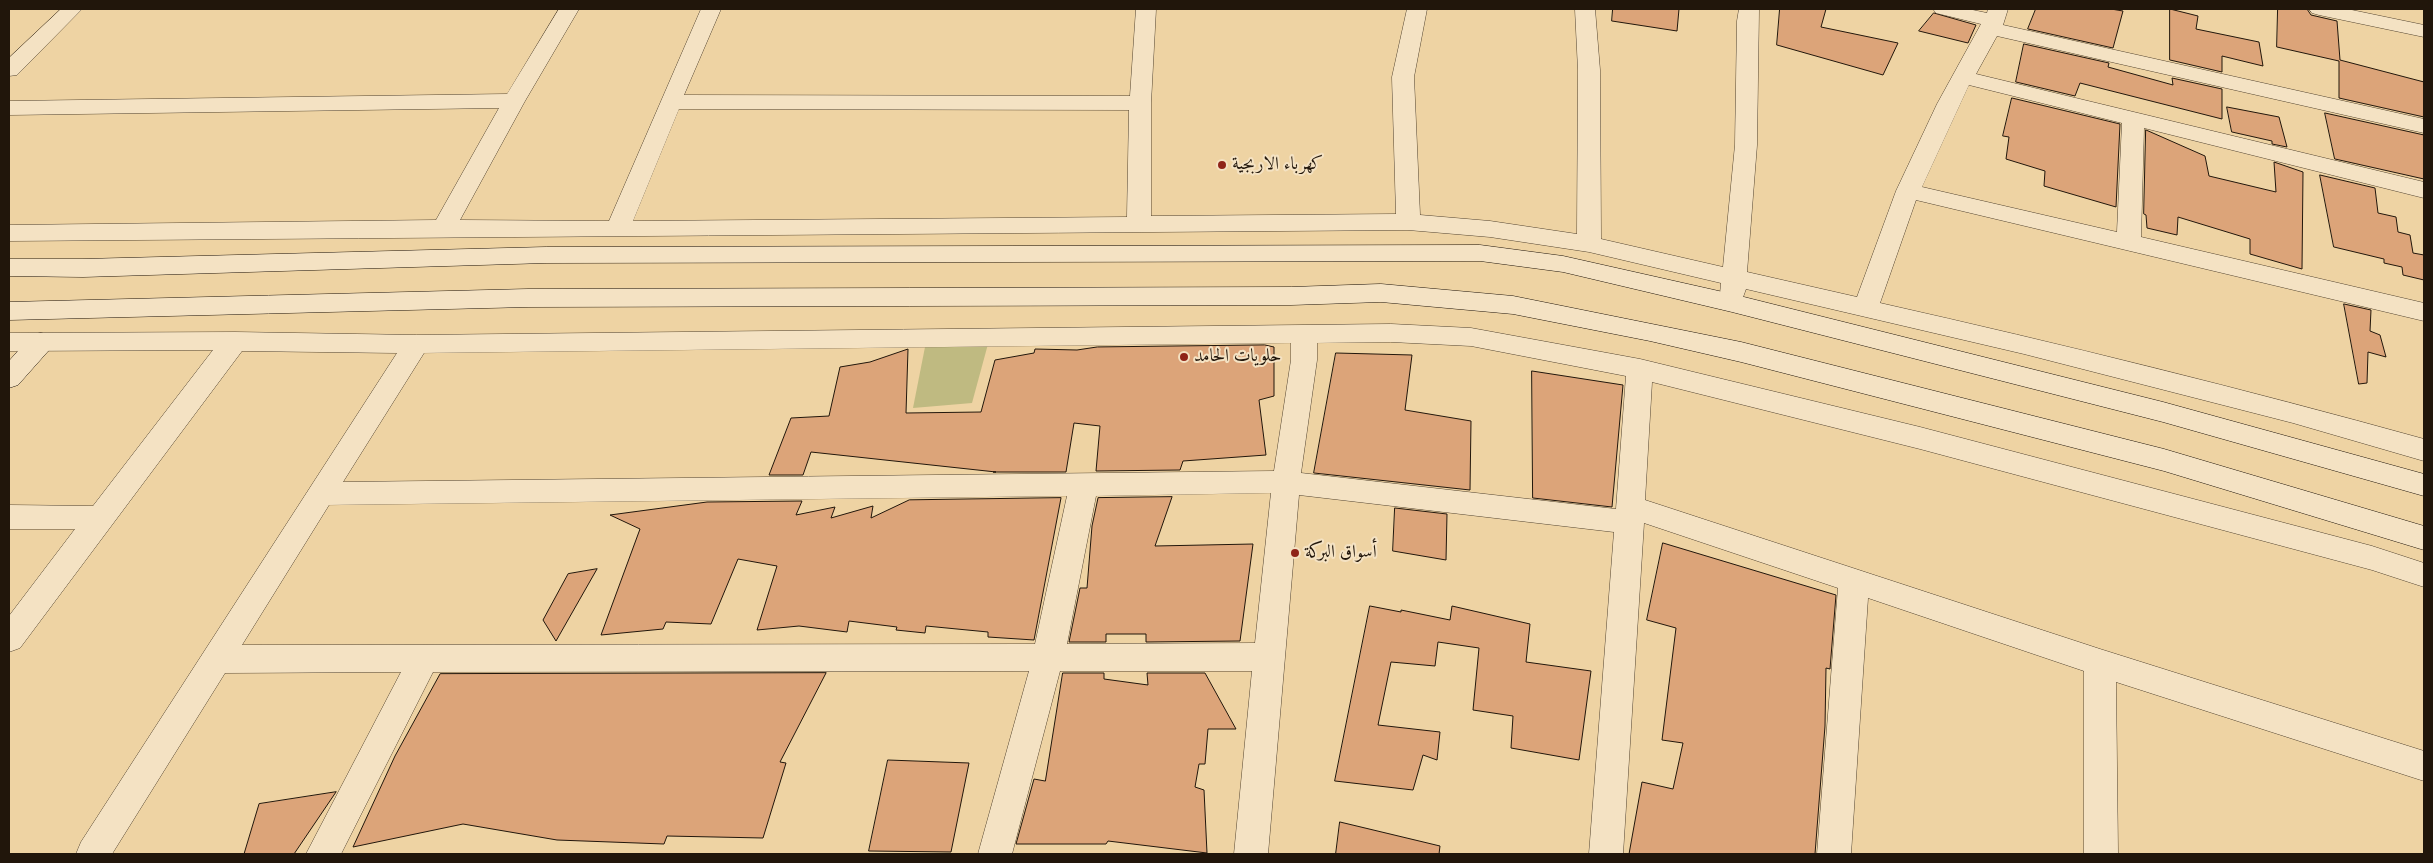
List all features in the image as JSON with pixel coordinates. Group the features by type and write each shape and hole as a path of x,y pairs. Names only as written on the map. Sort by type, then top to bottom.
{"street":[{"path":"9,70 72,9"},
{"path":"444,228 514,101 569,9"},
{"path":"618,229 670,102 712,9"},
{"path":"1138,223 1140,103 1146,9"},
{"path":"1408,222 1403,77 1417,9"},
{"path":"1585,9 1589,70 1589,244"},
{"path":"1732,303 1736,277 1746,145 1747,21 1749,9"},
{"path":"1943,9 1994,19 2424,126"},
{"path":"2319,9 2424,30"},
{"path":"1866,307 1908,191 1962,77 1994,19"},
{"path":"1962,77 2424,190"},
{"path":"9,108 514,101"},
{"path":"670,102 1140,103"},
{"path":"2129,243 2133,119"},
{"path":"1908,191 2424,312"},
{"path":"9,232 1408,222 1490,229 1589,244 1866,307 2293,413 2424,450"},
{"path":"953,255 959,226"},
{"path":"9,268 83,268 546,255 1287,254 1381,251 1480,253 1563,264 1732,303 2163,412 2424,485"},
{"path":"9,311 528,298 1290,296 1381,294 1513,305 1741,352 2164,460 2424,538"},
{"path":"9,342 234,341 416,344 1391,333 1471,337 1640,369 1930,440 2372,558 2424,575"},
{"path":"1252,854 1286,482 1304,360 1304,334"},
{"path":"9,639 234,341"},
{"path":"9,378 40,342"},
{"path":"92,854 214,659 416,344"},
{"path":"1606,854 1628,514 1640,369"},
{"path":"319,494 1286,482 1628,514 1854,581 2100,663 2424,766"},
{"path":"995,854 1048,658 1084,485"},
{"path":"9,517 101,518"},
{"path":"1834,854 1854,581"},
{"path":"214,659 423,661 1271,657"},
{"path":"323,854 423,661"},
{"path":"2100,663 2101,854"}],"shaded area":[{"path":"988,344 972,403 913,408 925,347"}],"building":[{"path":"1613,9 1679,9 1677,31 1612,21"},
{"path":"1780,9 1826,9 1821,27 1898,43 1883,75 1777,45"},
{"path":"2036,9 2111,9 2123,11 2113,48 2028,29"},
{"path":"2170,9 2198,16 2196,29 2259,42 2263,66 2222,56 2222,72 2170,60"},
{"path":"2278,9 2307,9 2311,15 2337,21 2340,60 2424,82 2424,117 2339,98 2339,61 2277,47"},
{"path":"1934,13 1976,25 1968,43 1919,31"},
{"path":"2024,44 2109,63 2108,67 2173,85 2172,78 2222,89 2222,119 2080,83 2075,96 2016,82"},
{"path":"2012,98 2120,124 2116,207 2044,186 2045,171 2006,159 2009,137 2003,136"},
{"path":"2227,107 2279,117 2287,147 2272,144 2272,141 2232,132"},
{"path":"2325,113 2424,135 2424,179 2335,159"},
{"path":"2146,130 2205,156 2209,176 2276,192 2274,162 2303,172 2302,269 2250,254 2250,239 2178,217 2177,235 2147,228 2146,215 2144,214"},
{"path":"2320,175 2375,188 2378,213 2396,217 2398,232 2410,235 2413,253 2424,255 2424,280 2403,275 2402,267 2384,263 2384,259 2334,247"},
{"path":"2344,304 2371,310 2370,331 2380,335 2386,357 2368,352 2367,383 2359,384"},
{"path":"1265,345 1274,347 1274,396 1259,400 1266,455 1183,461 1180,470 1096,471 1100,426 1074,423 1066,472 996,472 811,452 803,475 769,475 791,418 829,416 840,367 870,362 908,349 906,413 981,412 995,360 1034,353 1035,349 1077,350 1097,347"},
{"path":"1336,353 1412,355 1405,410 1471,421 1470,490 1314,473"},
{"path":"1532,371 1623,385 1612,507 1533,498"},
{"path":"1172,497 1155,546 1253,544 1240,641 1146,642 1146,634 1106,634 1106,642 1069,642 1080,588 1087,588 1092,526 1098,498"},
{"path":"1061,498 1034,640 988,637 988,632 926,626 925,633 896,630 897,627 849,621 847,632 799,626 757,630 777,566 738,559 711,624 666,622 663,629 601,635 640,529 610,515 707,502 802,501 796,515 835,507 831,518 873,506 871,518 909,500"},
{"path":"1395,508 1447,514 1446,560 1393,551"},
{"path":"1663,543 1836,595 1830,669 1826,668 1825,726 1815,854 1629,854 1642,782 1673,789 1683,743 1662,740 1676,628 1647,620"},
{"path":"597,569 556,641 543,620 568,574"},
{"path":"1370,606 1450,620 1452,606 1530,624 1526,662 1591,671 1579,760 1511,748 1513,716 1473,710 1479,648 1438,642 1435,666 1391,662 1378,725 1440,732 1437,760 1423,755 1413,790 1335,781"},
{"path":"826,673 780,762 786,763 763,838 667,836 664,844 557,840 463,824 353,847 395,756 440,674"},
{"path":"1063,673 1104,673 1104,679 1148,685 1147,673 1205,673 1236,729 1208,729 1205,764 1199,764 1195,787 1204,790 1207,853 1108,841 1106,844 1016,844 1034,779 1045,781"},
{"path":"888,760 969,763 951,852 869,851"},
{"path":"336,792 294,854 244,854 259,804"},
{"path":"1340,822 1440,846 1439,854 1336,854"}],"place":[{"name":"كهرباء الاربجية","path":"1222,165"},
{"name":"حلويات الحامد","path":"1184,357"},
{"name":"أسواق البركة","path":"1295,553"}]}
